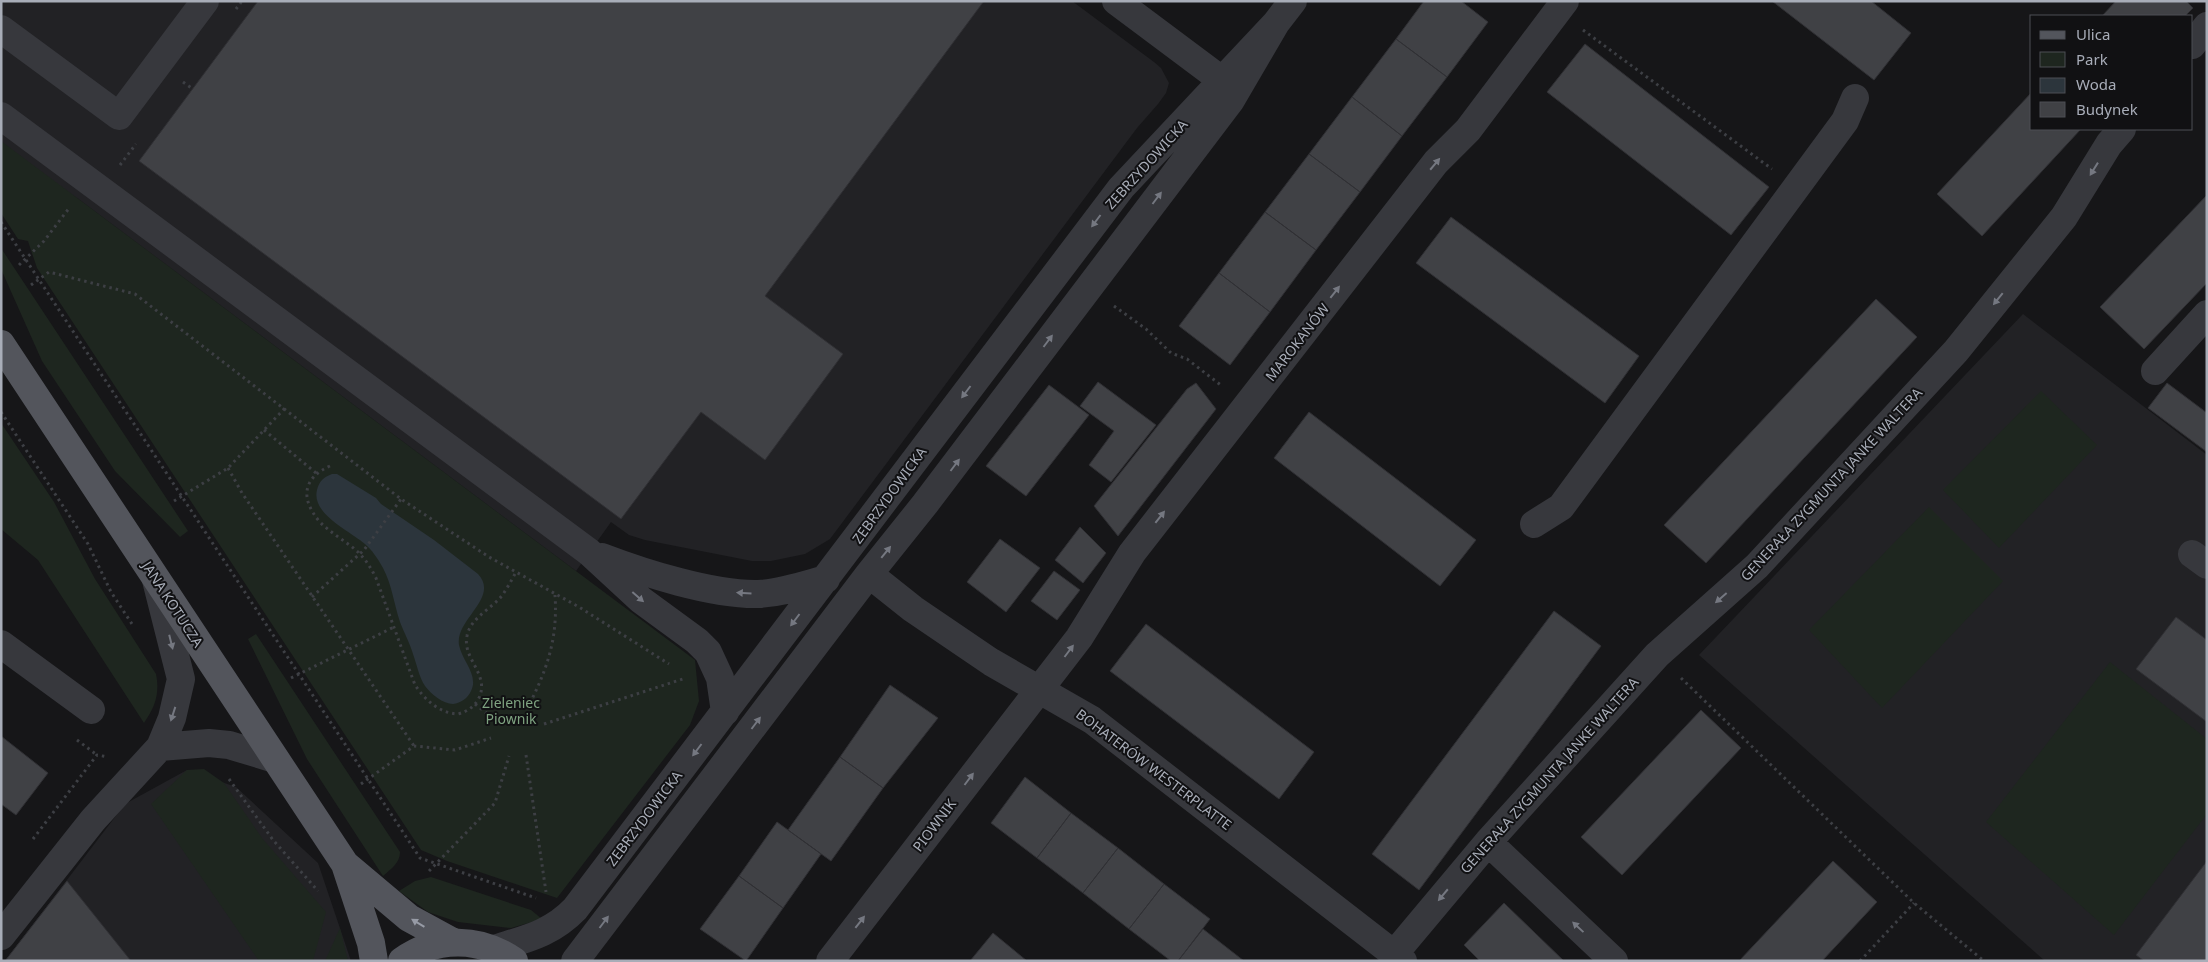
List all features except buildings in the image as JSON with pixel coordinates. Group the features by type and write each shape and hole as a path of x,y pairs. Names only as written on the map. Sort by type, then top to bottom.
{"main road":[{"name":"JANA KOTUCZA","path":"1,344 345,864 371,943 374,961"},
{"name":"JANA KOTUCZA","path":"345,864 409,918 453,942"},
{"path":"402,961 422,949 453,942 476,944 504,955"}],"street":[{"path":"1,29 119,116 206,1"},
{"path":"1116,1 1229,86"},
{"name":"ZEBRZYDOWICKA","path":"575,961 1019,380 1229,86 1293,1"},
{"name":"MAROKANÓW","path":"1038,689 1079,638 1132,553 1436,162 1468,130 1561,6"},
{"path":"2193,43 2207,26"},
{"name":"ZEBRZYDOWICKA","path":"504,955 547,931 567,917 826,579 982,353 1127,181 1192,113 1229,86"},
{"path":"1534,524 1561,506 1795,186 1845,121 1855,98"},
{"path":"1,116 589,552 641,600 697,641 708,652 720,678 725,712"},
{"name":"GENERAŁA ZYGMUNTA JANKE WALTERA","path":"1399,957 1488,842 1657,655 1757,566 1956,351 2064,217 2109,144 2121,130"},
{"path":"2155,371 2207,314"},
{"path":"982,353 1019,380"},
{"path":"589,552 650,573 743,593 782,591 826,579"},
{"name":"BOHATERÓW WESTERPLATTE","path":"869,574 913,609 975,651 1038,689 1077,709 1399,957"},
{"path":"1,936 93,820 160,747 172,718 181,679 155,577"},
{"path":"1,644 91,710"},
{"name":"PIOWNIK","path":"830,961 1038,689"},
{"path":"160,747 209,743 229,745 275,759"},
{"path":"1488,842 1614,961"}],"path":[{"path":"1561,6 1795,186"},
{"path":"182,82 193,89"},
{"path":"19,264 44,241 74,201"},
{"path":"1,222 420,858 538,899"},
{"path":"31,285 49,272 135,294 400,499 516,572 675,667"},
{"path":"1110,303 1146,330 1172,353 1187,359 1248,406"},
{"path":"174,501 228,468 284,408"},
{"path":"264,430 316,473"},
{"path":"330,466 316,473 309,481 306,491 313,512 320,522 360,554 370,565 415,685 423,696 441,710 451,714 458,714 475,704 482,687 481,678 466,644 466,636 476,620 499,599 516,572"},
{"path":"228,468 242,493 414,746"},
{"path":"312,597 364,550 400,499"},
{"path":"527,709 542,680 553,647 557,618 555,594"},
{"path":"291,678 394,627"},
{"path":"1657,655 1914,903 1984,961"},
{"path":"544,724 690,677 682,672"},
{"path":"475,704 499,723"},
{"path":"361,784 414,746 456,750 491,738"},
{"path":"526,755 544,890 550,897"},
{"path":"429,871 495,803 509,756"},
{"path":"1860,961 1914,903"}],"shaded area":[{"path":"1,1 1072,1 1154,62 1161,68 1169,83 1166,93 1158,104 1137,128 830,539 805,554 771,561 752,561 645,540 629,535 611,522 576,571 77,198 1,150"},
{"path":"2023,314 2207,455 2207,961 2045,961 1699,655"},
{"path":"187,770 236,787 318,863 351,961 5,961 125,804"}],"green space":[{"name":"Zieleniec Piownik","path":"1,141 695,660 699,701 690,725 557,898 447,861 421,850 37,268 28,241 18,239 1,213"},
{"path":"1,248 188,531 180,537 115,471 42,361 1,269"},
{"path":"2041,391 2097,445 1999,548 1943,490"},
{"path":"1,423 54,502 95,579 156,674 156,700 144,723 38,560 1,529"},
{"path":"1929,507 2003,581 1882,708 1809,630"},
{"path":"256,634 400,852 397,863 383,876 307,759 248,639"},
{"path":"2110,662 2207,739 2207,814 2114,935 1986,822"},
{"path":"204,769 224,783 262,838 326,912 313,961 259,961 151,804 187,770"},
{"path":"431,877 531,910 542,919 511,928 458,922 428,912 399,891 415,881"},
{"path":"340,928 348,961 325,961"}],"water":[{"path":"332,474 337,474 376,498 381,504 434,540 478,574 483,583 484,592 481,600 463,626 459,645 472,674 473,685 470,694 461,701 449,704 434,695 425,686 400,622 389,581 381,565 368,546 333,521 320,507 317,499 319,484"}]}
